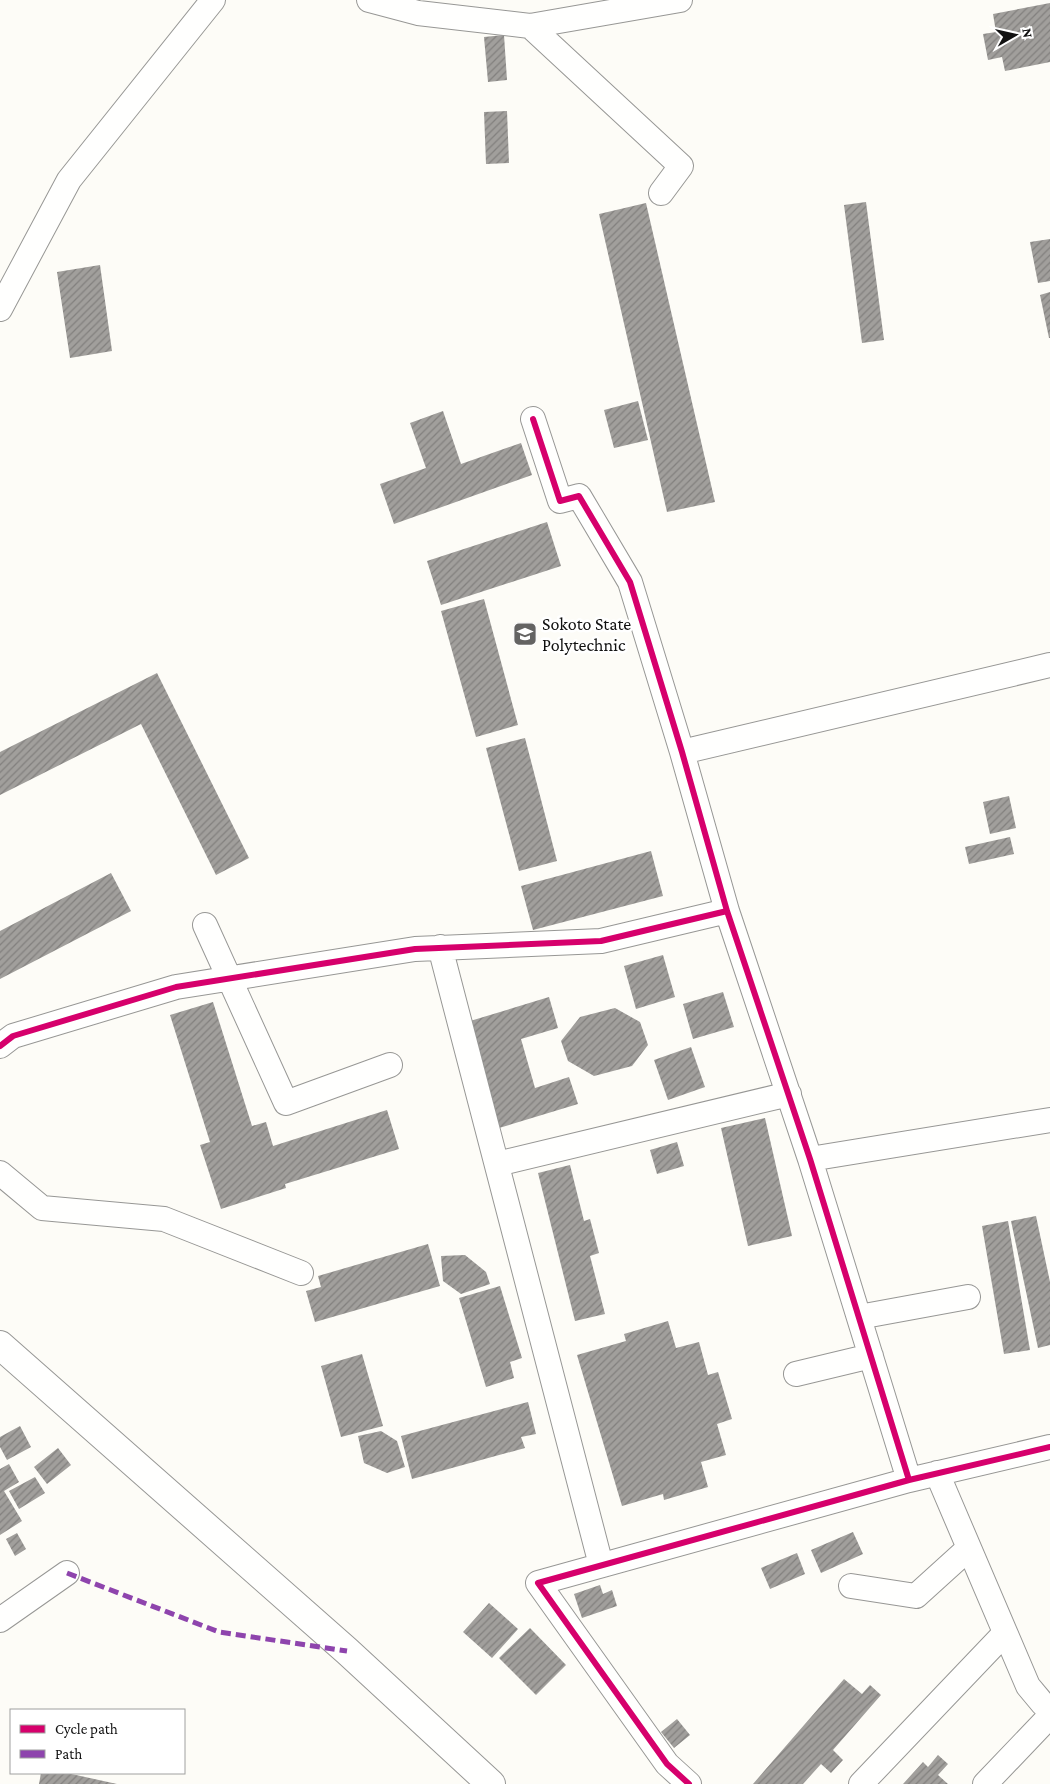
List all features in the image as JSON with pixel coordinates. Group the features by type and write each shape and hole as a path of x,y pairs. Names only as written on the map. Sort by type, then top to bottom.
{"street":[{"path":"0,309 69,180 213,0"},
{"path":"368,0 418,13 530,26 680,0"},
{"path":"530,26 681,166 661,193"},
{"path":"533,419 560,501 578,496 630,582 682,752 726,911 810,1159 909,1480"},
{"path":"682,752 1050,665"},
{"path":"0,1046 13,1036 176,987 415,948 600,941 726,911"},
{"path":"205,925 286,1103 390,1065"},
{"path":"440,947 601,1565"},
{"path":"497,1164 789,1094"},
{"path":"810,1159 1050,1120"},
{"path":"0,1173 42,1208 164,1219 301,1273"},
{"path":"859,1317 968,1297"},
{"path":"0,1345 340,1645 491,1784"},
{"path":"796,1374 871,1356"},
{"path":"690,1784 667,1764 538,1583 909,1480 1050,1447"},
{"path":"937,1474 1028,1686 1043,1704 1050,1707"},
{"path":"852,1586 916,1596 969,1548"},
{"path":"0,1620 67,1573"},
{"path":"861,1784 1005,1633"},
{"path":"985,1784 1050,1716"}],"building":[{"path":"1050,3 1050,62 1005,71 1002,57 988,60 983,34 996,32 993,14"},
{"path":"504,35 507,80 488,82 484,37"},
{"path":"507,111 509,163 486,164 484,112"},
{"path":"866,202 884,340 862,343 844,205"},
{"path":"646,203 715,502 667,512 599,214"},
{"path":"1050,239 1050,281 1038,283 1030,242"},
{"path":"100,265 112,351 70,358 57,272"},
{"path":"1050,292 1050,338 1049,338 1040,295"},
{"path":"638,401 648,440 614,448 604,410"},
{"path":"443,411 461,464 521,443 532,475 394,524 380,484 426,468 410,423"},
{"path":"547,522 561,566 441,605 427,561"},
{"path":"484,599 518,725 476,737 441,611"},
{"path":"157,673 249,858 216,875 141,724 0,795 0,752"},
{"path":"525,738 557,861 519,871 486,748"},
{"path":"1009,796 1016,828 990,834 983,802"},
{"path":"1010,837 1014,854 969,864 965,847"},
{"path":"651,851 663,896 533,930 521,886"},
{"path":"111,873 131,911 0,979 0,931"},
{"path":"663,955 675,997 636,1009 624,966"},
{"path":"723,992 734,1027 693,1039 683,1004"},
{"path":"549,997 558,1028 521,1039 535,1088 569,1077 578,1104 499,1128 467,1022"},
{"path":"213,1002 252,1126 266,1122 273,1146 387,1110 399,1149 285,1184 286,1188 221,1209 200,1145 210,1142 170,1015"},
{"path":"615,1008 640,1022 648,1045 632,1066 594,1076 568,1061 561,1041 580,1017"},
{"path":"691,1047 705,1087 668,1100 654,1060"},
{"path":"765,1118 792,1236 748,1246 721,1128"},
{"path":"677,1142 684,1166 657,1174 650,1150"},
{"path":"570,1165 584,1221 590,1219 599,1253 590,1256 605,1314 575,1321 538,1173"},
{"path":"1036,1216 1050,1282 1050,1345 1038,1348 1011,1221"},
{"path":"1008,1221 1030,1350 1004,1354 982,1226"},
{"path":"428,1244 440,1286 315,1322 306,1291 321,1287 318,1276"},
{"path":"465,1255 486,1272 490,1284 461,1294 443,1281 441,1256"},
{"path":"500,1286 522,1358 510,1362 514,1378 486,1387 459,1298"},
{"path":"668,1321 676,1348 699,1342 708,1375 718,1372 732,1419 717,1424 726,1455 701,1462 708,1487 664,1500 663,1494 622,1506 577,1355 626,1341 624,1334"},
{"path":"362,1354 383,1426 341,1437 321,1366"},
{"path":"528,1402 536,1434 521,1437 525,1448 412,1479 401,1436"},
{"path":"20,1426 31,1447 7,1460 0,1447 0,1437"},
{"path":"381,1431 397,1441 405,1467 387,1473 364,1463 358,1436"},
{"path":"58,1448 71,1465 47,1484 34,1467"},
{"path":"9,1464 19,1482 4,1491 22,1521 0,1535 0,1469"},
{"path":"35,1477 45,1493 19,1509 9,1491"},
{"path":"853,1532 863,1554 821,1573 811,1550"},
{"path":"17,1533 26,1549 15,1556 6,1539"},
{"path":"797,1553 805,1574 770,1589 761,1568"},
{"path":"600,1585 603,1594 612,1590 617,1606 582,1618 574,1594"},
{"path":"489,1603 518,1629 492,1658 463,1632"},
{"path":"530,1628 566,1665 536,1695 499,1658"},
{"path":"844,1679 862,1694 870,1685 881,1695 833,1750 843,1760 831,1773 821,1764 803,1784 753,1784"},
{"path":"677,1719 690,1735 674,1748 661,1732"},
{"path":"938,1755 948,1764 938,1775 948,1784 903,1784 923,1762 928,1767"},
{"path":"41,1774 72,1774 117,1784 39,1784"}],"marked path":[{"path":"67,1573 219,1632 347,1651"}],"cycle path":[{"path":"533,419 560,501 579,496 630,582 682,752 727,911 810,1159 909,1480"},
{"path":"0,1046 13,1036 176,987 415,949 601,941 727,911"},
{"path":"689,1784 667,1764 538,1583 909,1480 1050,1447"}],"place":[{"name":"Sokoto State Polytechnic","path":"525,634"}]}
